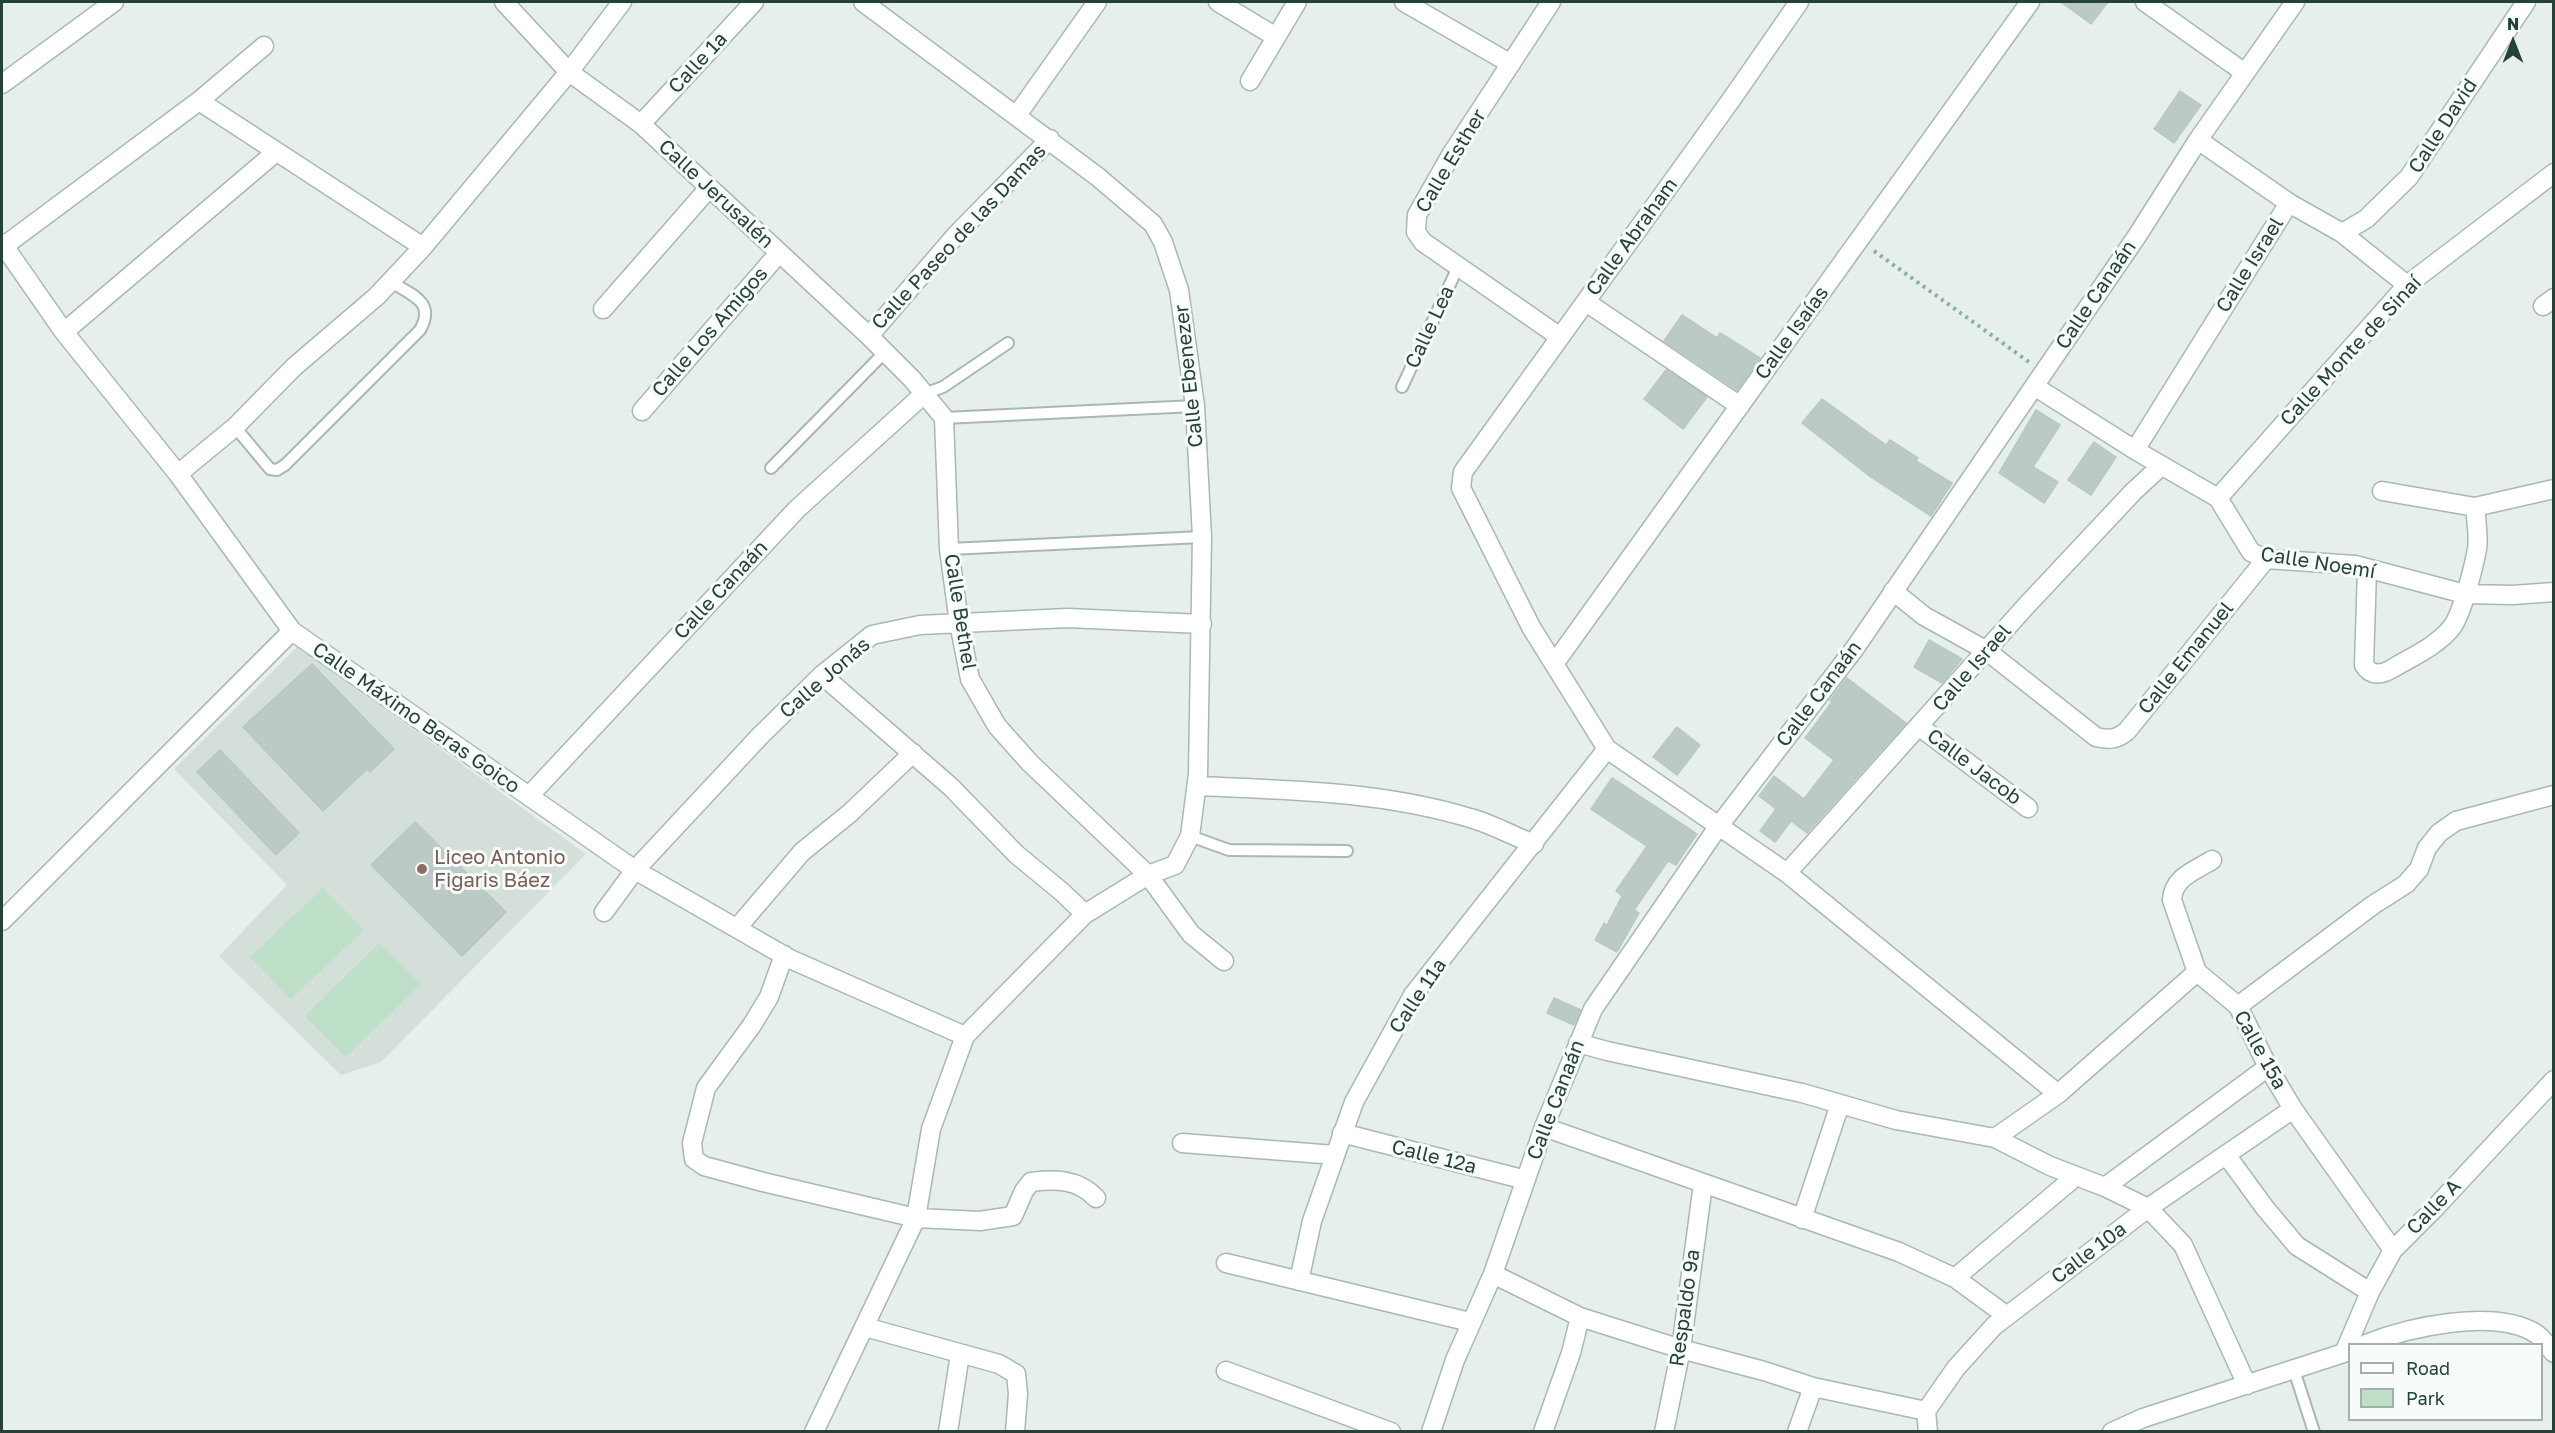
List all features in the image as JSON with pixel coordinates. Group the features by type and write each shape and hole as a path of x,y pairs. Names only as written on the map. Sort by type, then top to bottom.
{"street":[{"path":"2,84 114,2"},
{"name":"Calle Jerusalén","path":"504,2 569,72 641,124 869,336 924,394"},
{"path":"178,474 235,427 294,367 391,282 569,72 622,2"},
{"name":"Calle 1a","path":"641,124 754,2"},
{"name":"Calle Ebenezer","path":"863,2 1050,139 1153,224 1163,242 1179,290 1195,406 1202,537 1202,624 1197,786 1190,836 1175,865 1148,875 1085,914 965,1036"},
{"path":"1017,116 1097,2"},
{"path":"1218,2 1276,37"},
{"path":"1250,81 1297,2"},
{"path":"1404,2 1511,64"},
{"name":"Calle Esther","path":"1551,2 1451,155 1417,215 1416,232 1423,242 1560,337"},
{"name":"Calle Abraham","path":"1554,664 1531,627 1467,502 1461,488 1463,472 1799,2"},
{"name":"Calle Isaías","path":"1554,664 2030,2"},
{"path":"2145,2 2245,73"},
{"name":"Calle Canaán","path":"1431,1431 1470,1322 1493,1274 1544,1127 1593,1009 1718,827 1855,648 2137,236 2198,140 2295,2"},
{"name":"Calle David","path":"2342,232 2366,219 2409,177 2526,2"},
{"path":"3,244 199,101 264,46"},
{"path":"199,101 423,247"},
{"name":"Calle Paseo de las Damas","path":"869,336 956,235 1050,139"},
{"path":"2198,140 2289,203 2342,232 2407,285"},
{"path":"64,332 276,152"},
{"name":"Calle Monte de Sinaí","path":"2218,498 2407,285 2553,173"},
{"path":"603,309 709,188"},
{"name":"Calle Israel","path":"2135,450 2289,203"},
{"name":"Calle Máximo Beras Goico","path":"3,244 64,332 178,474 292,631 635,870 784,955 965,1036"},
{"name":"Calle Los Amigos","path":"642,411 779,253"},
{"path":"1586,302 1740,406"},
{"name":"Calle Noemí","path":"2039,379 2135,450 2218,498 2251,552 2266,559 2355,565 2465,594 2513,595 2553,592"},
{"path":"924,394 944,418"},
{"name":"Calle Canaán","path":"529,796 797,509 924,394"},
{"name":"Calle Bethel","path":"944,418 949,549 959,623 970,679 998,726 1030,763 1148,875 1191,934 1224,962"},
{"name":"Calle Israel","path":"1786,873 2133,492 2162,466"},
{"path":"2382,491 2475,507 2553,489"},
{"path":"2367,569 2364,665 2374,673 2385,673 2431,645 2452,627 2465,594 2477,547 2475,507"},
{"name":"Calle Emanuel","path":"1987,651 2096,737 2109,740 2119,738 2266,559"},
{"path":"1893,591 1923,616 1987,651"},
{"name":"Calle Jonás","path":"604,912 635,870 760,736 822,675 872,635 920,625 1067,618 1202,624"},
{"path":"2,921 292,631"},
{"path":"1554,664 1607,749 1786,873 2058,1094"},
{"path":"822,675 951,787 1016,854 1085,914"},
{"name":"Calle Jacob","path":"1920,727 2028,808"},
{"name":"Calle 11a","path":"1299,1281 1312,1221 1354,1102 1413,995 1607,749"},
{"path":"737,928 802,852 850,813 913,753"},
{"path":"1197,786 1306,791 1391,799 1472,818 1533,844"},
{"path":"2238,1006 2373,905 2406,884 2420,869 2427,848 2439,833 2456,821 2553,795"},
{"path":"1995,1138 2058,1094 2197,972 2172,900 2172,889 2179,880 2212,860"},
{"path":"784,955 769,997 752,1025 706,1088 692,1143 694,1159 704,1166 916,1218 980,1221 1013,1216 1024,1191 1031,1182 1075,1182 1096,1198"},
{"name":"Calle 15a","path":"2197,972 2238,1006 2268,1067 2293,1109 2393,1250"},
{"path":"814,1431 916,1218 931,1129 965,1036"},
{"path":"1578,1043 1896,1119 1995,1138 2049,1166 2148,1208 2182,1245 2247,1385"},
{"path":"2105,1188 2268,1067"},
{"name":"Calle A","path":"2350,1343 2370,1292 2393,1250 2553,1080"},
{"path":"1802,1219 1840,1104"},
{"name":"Calle 10a","path":"1926,1411 1956,1368 1994,1326 2148,1208 2293,1109"},
{"path":"1544,1127 1899,1252 1955,1278 2007,1316"},
{"name":"Calle 12a","path":"1342,1133 1526,1180"},
{"path":"1182,1143 1335,1155"},
{"path":"2227,1156 2265,1208 2298,1246 2370,1292"},
{"path":"1955,1278 2076,1176"},
{"name":"Respaldo 9a","path":"1664,1431 1681,1349 1703,1184"},
{"path":"1226,1263 1470,1322"},
{"path":"1493,1274 1580,1317 1681,1349 1764,1371 1813,1387 1926,1411 1928,1431"},
{"path":"1543,1431 1571,1353 1580,1317"},
{"path":"2369,1343 2393,1334 2469,1321 2508,1321 2537,1334 2553,1351"},
{"path":"865,1327 999,1364 1016,1374 1018,1394 1015,1431"},
{"path":"2112,1431 2143,1418 2347,1352"},
{"path":"948,1431 960,1354"},
{"path":"1226,1371 1391,1431"},
{"path":"1797,1431 1813,1387"}],"lane":[{"name":"Calle Lea","path":"1401,387 1458,267"},
{"path":"235,427 270,469 277,470 285,465 420,330 426,318 426,310 419,299 391,282"},
{"path":"924,394 943,387 1008,343"},
{"path":"771,468 885,352"},
{"path":"944,418 1195,406"},
{"path":"949,549 1202,537"},
{"path":"1190,836 1229,850 1347,851"},
{"path":"2294,1370 2314,1431"}],"path":[{"path":"1859,240 2039,379"}],"shaded area":[{"name":"Liceo Antonio Figaris Báez","path":"298,646 586,854 381,1062 341,1075 219,956 287,885 174,769"}],"green space":[{"path":"323,888 364,930 291,999 250,957"},
{"path":"379,943 420,984 346,1057 305,1016"}],"building":[{"path":"2061,2 2108,2 2091,24"},
{"path":"2180,91 2201,105 2174,143 2154,129"},
{"path":"1682,315 1717,338 1720,333 1760,358 1737,390 1664,341"},
{"path":"1666,370 1707,397 1683,429 1644,399"},
{"path":"1822,399 1886,445 1890,440 1918,458 1916,461 1952,483 1931,516 1868,475 1802,423"},
{"path":"2036,410 2060,425 2033,467 2058,482 2044,503 1999,473"},
{"path":"2094,442 2116,457 2091,495 2068,480"},
{"path":"1929,640 1962,659 1942,683 1914,667"},
{"path":"312,664 394,749 370,772 367,769 323,811 243,727"},
{"path":"1847,678 1906,723 1807,833 1791,821 1775,842 1760,831 1776,809 1759,796 1774,776 1804,799 1834,760 1805,738"},
{"path":"1677,727 1700,745 1677,775 1653,757"},
{"path":"220,750 299,833 276,855 197,772"},
{"path":"1612,778 1697,834 1676,865 1668,861 1634,910 1639,913 1617,952 1595,940 1604,923 1607,925 1622,896 1616,891 1647,846 1591,809"},
{"path":"415,822 506,912 462,956 371,865"},
{"path":"1554,998 1581,1010 1574,1025 1547,1013"}],"place":[{"name":"Liceo Antonio Figaris Báez","path":"422,869"}]}
